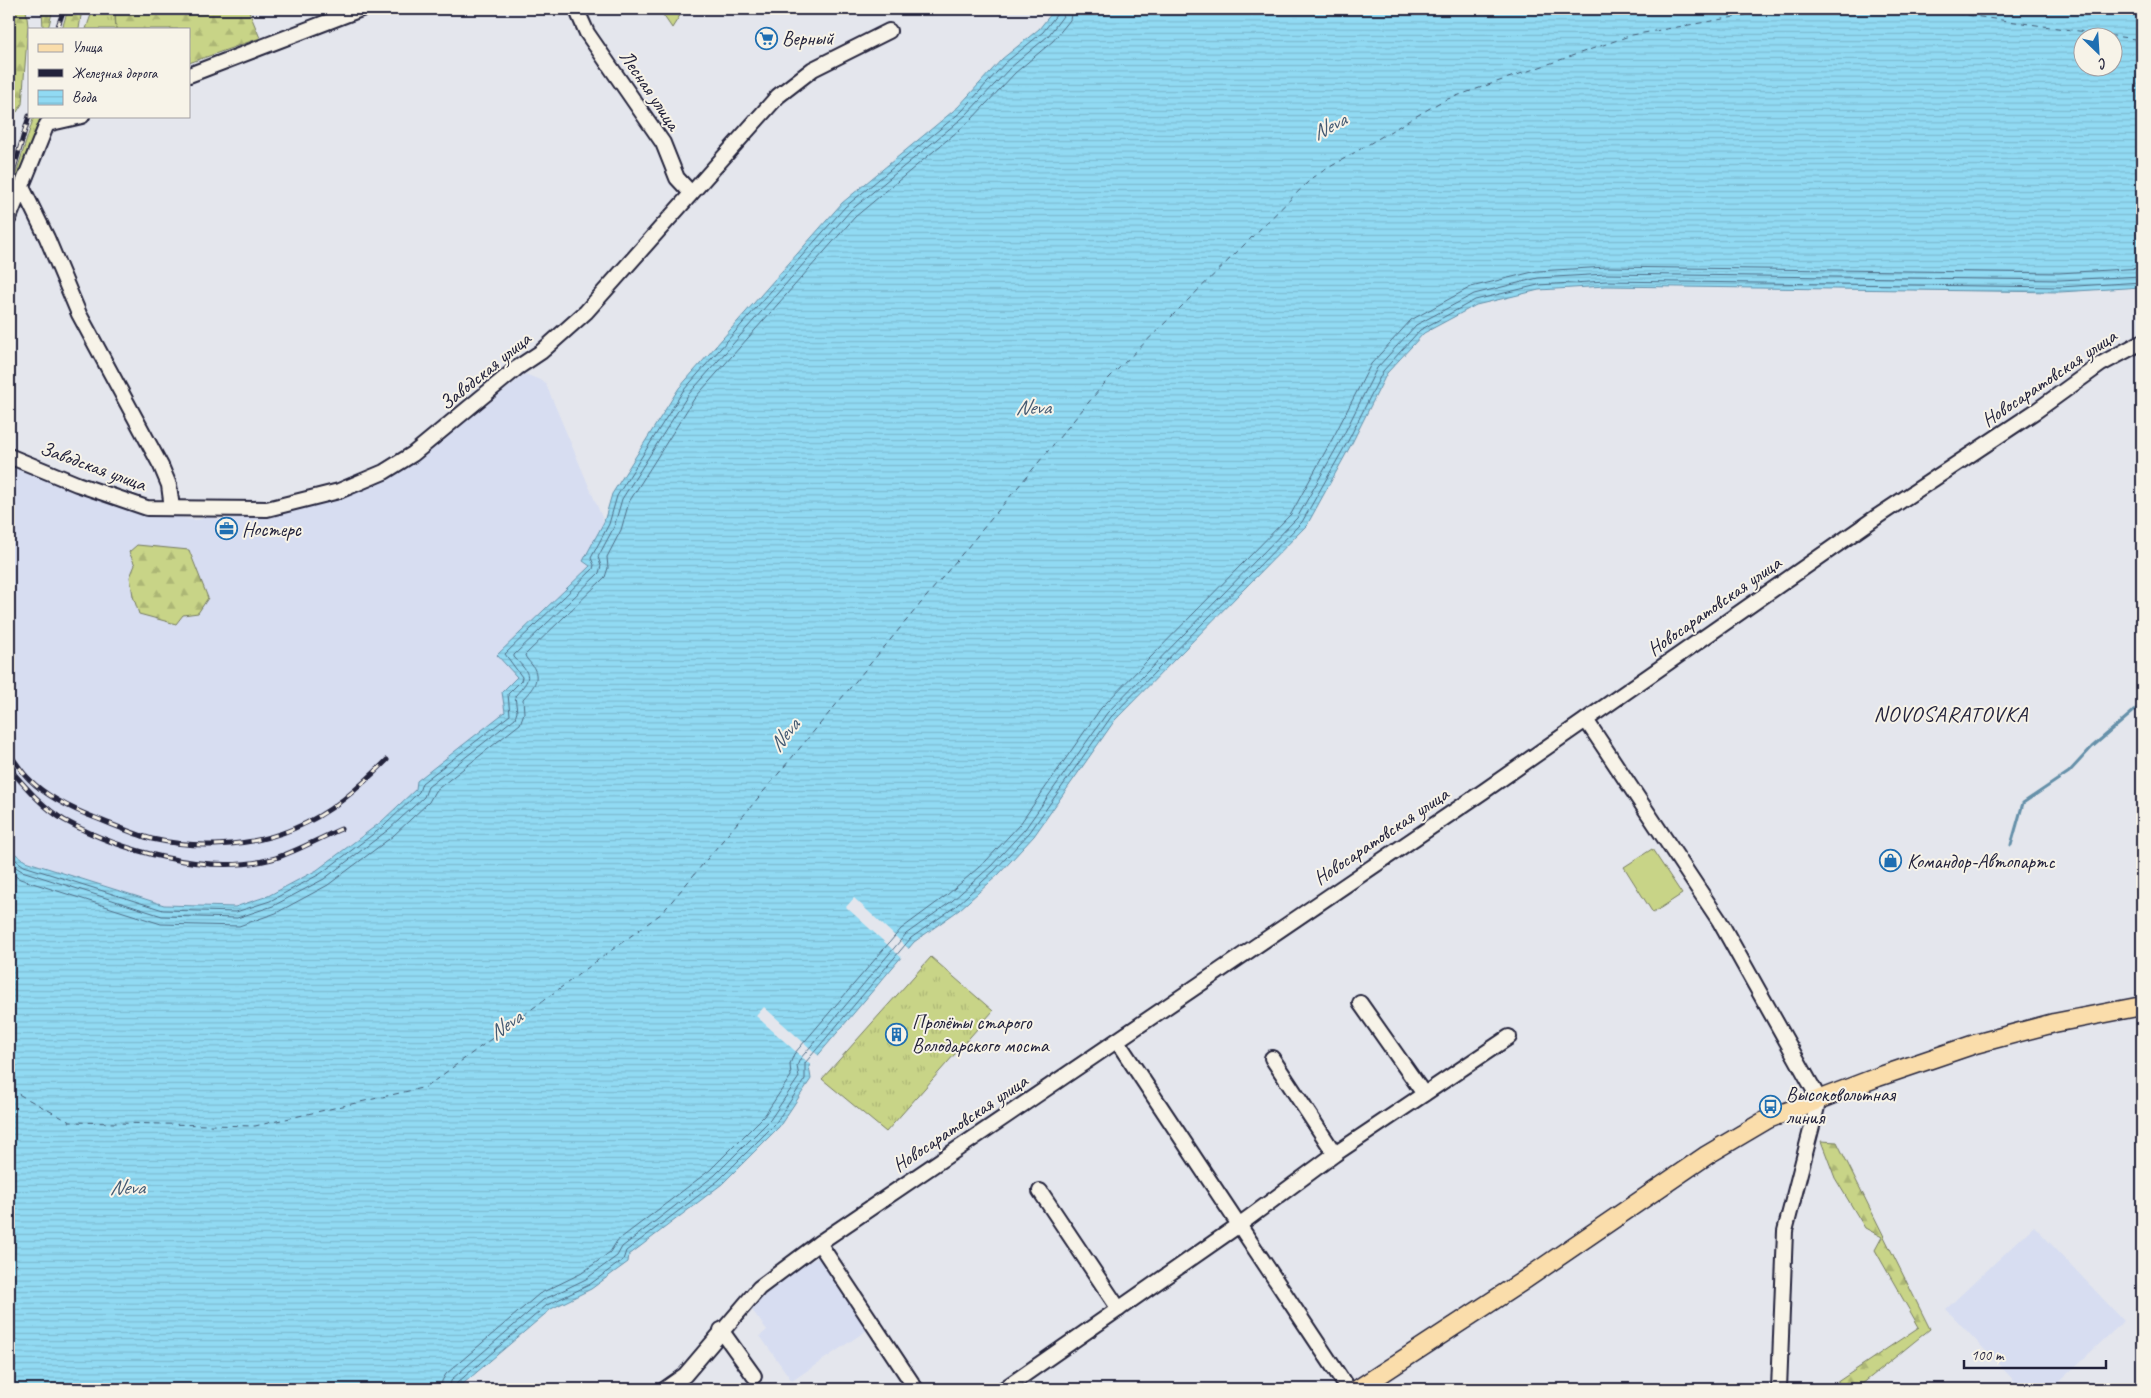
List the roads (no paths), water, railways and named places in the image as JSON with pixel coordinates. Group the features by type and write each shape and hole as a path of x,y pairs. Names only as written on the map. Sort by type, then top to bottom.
{"main road":[{"path":"1358,1389 1520,1283 1707,1155 1768,1119 1927,1060 2007,1035 2070,1019 2142,1006"}],"street":[{"path":"190,75 362,9"},
{"name":"Лесная улица","path":"579,9 579,15 587,33 663,143 677,178 691,192"},
{"name":"Заводская улица","path":"9,456 77,484 147,508 267,509 339,491 384,472 402,462 517,368 541,352 586,312 778,96 813,70 888,32"},
{"path":"9,218 47,124 73,118"},
{"path":"22,187 47,238 79,314 161,466 169,485 172,508"},
{"name":"Новосаратовская улица","path":"665,1389 685,1375 759,1288 819,1243 1586,720 1878,516 2036,411 2101,364 2142,342"},
{"path":"1586,720 1719,920 1819,1099 1785,1231 1779,1389"},
{"path":"1360,1003 1424,1094"},
{"path":"1004,1389 1239,1225 1335,1154 1509,1037"},
{"path":"1117,1041 1348,1389"},
{"path":"1272,1058 1335,1154"},
{"path":"1040,1191 1119,1309"},
{"path":"819,1243 916,1389"},
{"path":"722,1330 754,1376"}],"water":[{"name":"Neva","path":"1055,9 2142,9 2142,287 2060,292 1606,286 1539,290 1476,305 1424,333 1387,373 1352,443 1307,525 1115,720 1034,836 999,874 959,910 914,942 809,1066 811,1079 779,1127 722,1184 629,1255 628,1262 591,1289 551,1309 457,1389 9,1389 9,849 25,861 164,905 235,907 268,896 317,870 381,822 416,789 417,781 505,712 502,692 517,677 497,655 590,566 583,561 604,522 612,494 679,388 842,203 958,107 1002,59 1039,29"}],"waterway":[{"path":"2011,845 2023,803 2069,772 2092,747 2142,704"}],"railway":[{"path":"57,28 64,9"},
{"path":"9,186 28,118"},
{"path":"9,753 24,774 37,786 53,798 72,808 152,839 205,845 259,840 307,823 332,808 387,760"},
{"path":"9,768 41,803 64,820 111,842 165,857 220,864 247,863 272,859 341,829"}],"place":[{"name":"Верный","path":"766,38"},
{"name":"Ностерс","path":"226,529"},
{"name":"Командор-Автопартс","path":"1891,861"},
{"name":"Пролёты старого Володарского моста","path":"896,1034"},
{"name":"Высоковольтная линия","path":"1770,1106"}],"district":[{"name":"NOVOSARATOVKA","path":"1951,714"}]}
